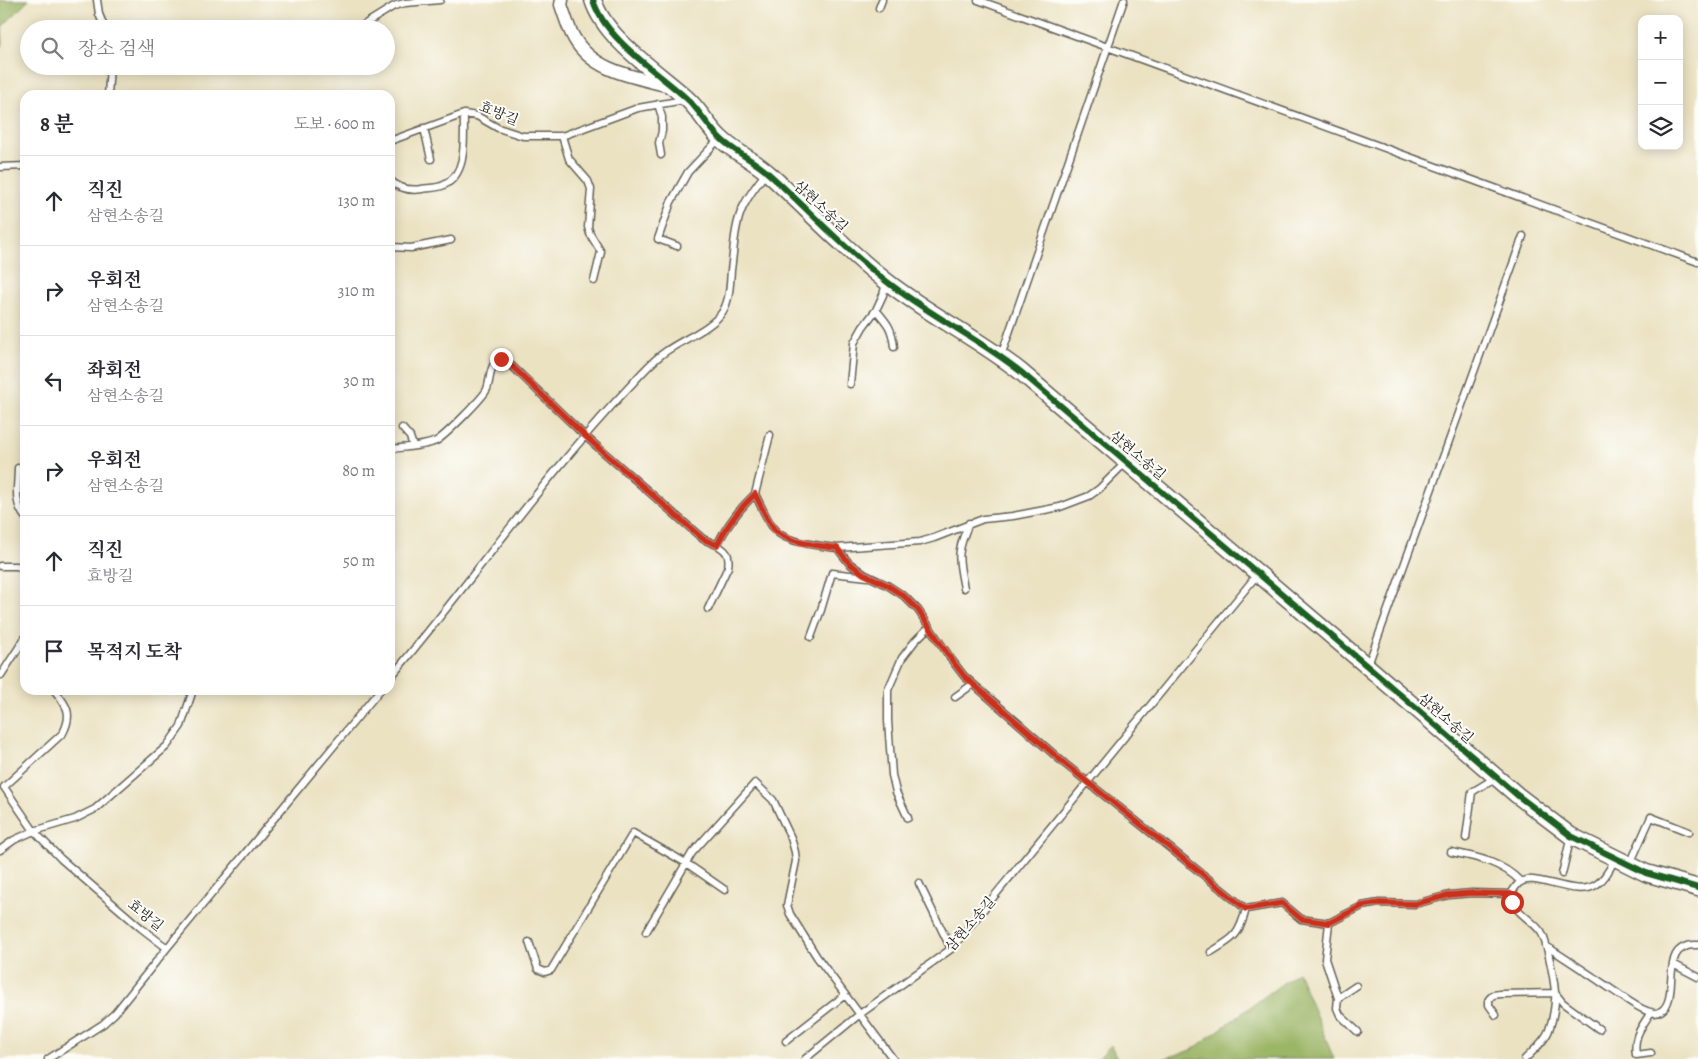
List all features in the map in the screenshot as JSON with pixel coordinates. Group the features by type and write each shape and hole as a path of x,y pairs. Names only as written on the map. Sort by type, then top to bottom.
{"street":[{"path":"562,0 561,5 574,38 596,62 634,77 672,86"},
{"name":"삼현소송길","path":"593,0 610,31 629,50 687,99 720,138 767,172 860,260 926,310 1000,356 1496,777 1571,836 1646,873 1698,888"}],"lane":[{"path":"97,0 101,20"},
{"path":"371,20 405,1 440,0"},
{"path":"879,8 882,0"},
{"path":"978,0 1698,262"},
{"path":"1000,356 1124,0"},
{"path":"108,90 109,75"},
{"name":"효방길","path":"395,139 464,114 477,116 498,128 523,136 562,136 638,108 687,99"},
{"path":"658,104 662,117 662,131 659,143 661,155"},
{"path":"395,185 416,190 444,185 453,179 460,170 464,114"},
{"path":"424,128 431,159"},
{"path":"562,136 569,160 588,182 591,189 588,227 601,252 594,281"},
{"path":"677,246 658,239 671,202 688,172 720,138"},
{"path":"0,167 20,166"},
{"path":"395,672 585,436 630,385 662,353 716,319 723,311 728,299 736,231 742,209 751,192 767,172"},
{"path":"1367,666 1524,236"},
{"path":"395,247 411,248 451,240"},
{"path":"850,384 854,344 863,327 876,310 887,282"},
{"path":"876,310 890,326 893,333 894,347"},
{"path":"395,448 426,444 444,436 484,395 493,365 496,360 501,359 512,366 585,436 692,530 703,539 717,545 729,554 728,567 708,609"},
{"path":"402,428 410,437 413,446"},
{"path":"717,545 726,527 741,507 755,494 770,435"},
{"name":"삼현소송길","path":"755,494 775,530 783,536 811,544 837,548 920,542 982,518 1013,516 1060,507 1075,502 1089,496 1100,488 1126,462"},
{"path":"18,468 17,502 20,510"},
{"path":"964,588 958,561 959,550 969,524"},
{"path":"837,548 849,563 904,596 918,610 951,659 973,684 1087,782 1246,909 1282,903 1301,919 1329,923 1362,906 1379,903 1415,904 1449,895 1472,893 1511,894"},
{"path":"0,566 20,568"},
{"path":"810,637 821,610 832,573 873,578"},
{"name":"삼현소송길","path":"804,1059 860,1014 951,949 1257,574"},
{"path":"908,818 896,792 892,775 888,690 902,658 928,627"},
{"path":"1,675 20,646"},
{"path":"956,697 973,684"},
{"name":"효방길","path":"48,1059 103,1024 115,1013 167,948 61,859 34,831 2,788 63,733 67,725 68,716 65,703 58,695"},
{"path":"0,850 14,840 34,831 86,815 167,746 180,726 191,695"},
{"path":"167,948 376,695"},
{"path":"1466,838 1472,792 1496,777"},
{"path":"646,932 692,853 755,783 773,800 791,838 795,852 796,861 787,905 790,914 817,957 893,1059"},
{"path":"1525,1059 1549,1031 1555,993 1546,946 1541,932 1515,908 1511,894 1525,880 1586,890 1596,885 1623,861 1651,817 1689,832"},
{"path":"529,942 538,969 545,972 551,970 633,833 686,863 725,890"},
{"path":"1562,874 1571,836"},
{"path":"1451,852 1487,860 1506,869 1521,882"},
{"path":"919,883 951,949"},
{"path":"1211,952 1235,936 1241,926 1246,909"},
{"path":"1329,923 1324,960 1338,998 1337,1008 1340,1015 1358,1032"},
{"path":"1546,946 1621,995 1655,1013 1666,1007 1673,960 1680,950 1691,945 1698,945"},
{"path":"1673,964 1698,977"},
{"path":"1338,998 1356,986"},
{"path":"1496,1015 1489,1005 1489,999 1493,995 1555,993"},
{"path":"1555,993 1563,1003 1599,1030"},
{"path":"786,1041 845,995"},
{"path":"1651,1012 1634,1043 1636,1055 1651,1053"}],"green space":[{"path":"0,0 29,0 2,27 3,43 0,48"},
{"path":"1298,972 1334,1059 1163,1059 1192,1050"},
{"path":"1111,1045 1117,1059 1098,1059"}],"cycle path":[{"path":"593,0 608,28 633,54 691,102 711,128 731,148 769,174 871,269 902,293 988,348 1021,372 1517,795 1571,836 1646,873 1698,888"}],"route":[{"path":"501,359 512,366 585,436 703,539 717,545 726,527 741,507 755,494 775,530 783,536 811,544 837,548 849,563 864,574 904,596 918,610 964,676 1065,764 1246,909 1282,903 1301,919 1329,923 1362,906 1379,903 1415,904 1449,895 1472,893 1511,894 1512,902"}]}
